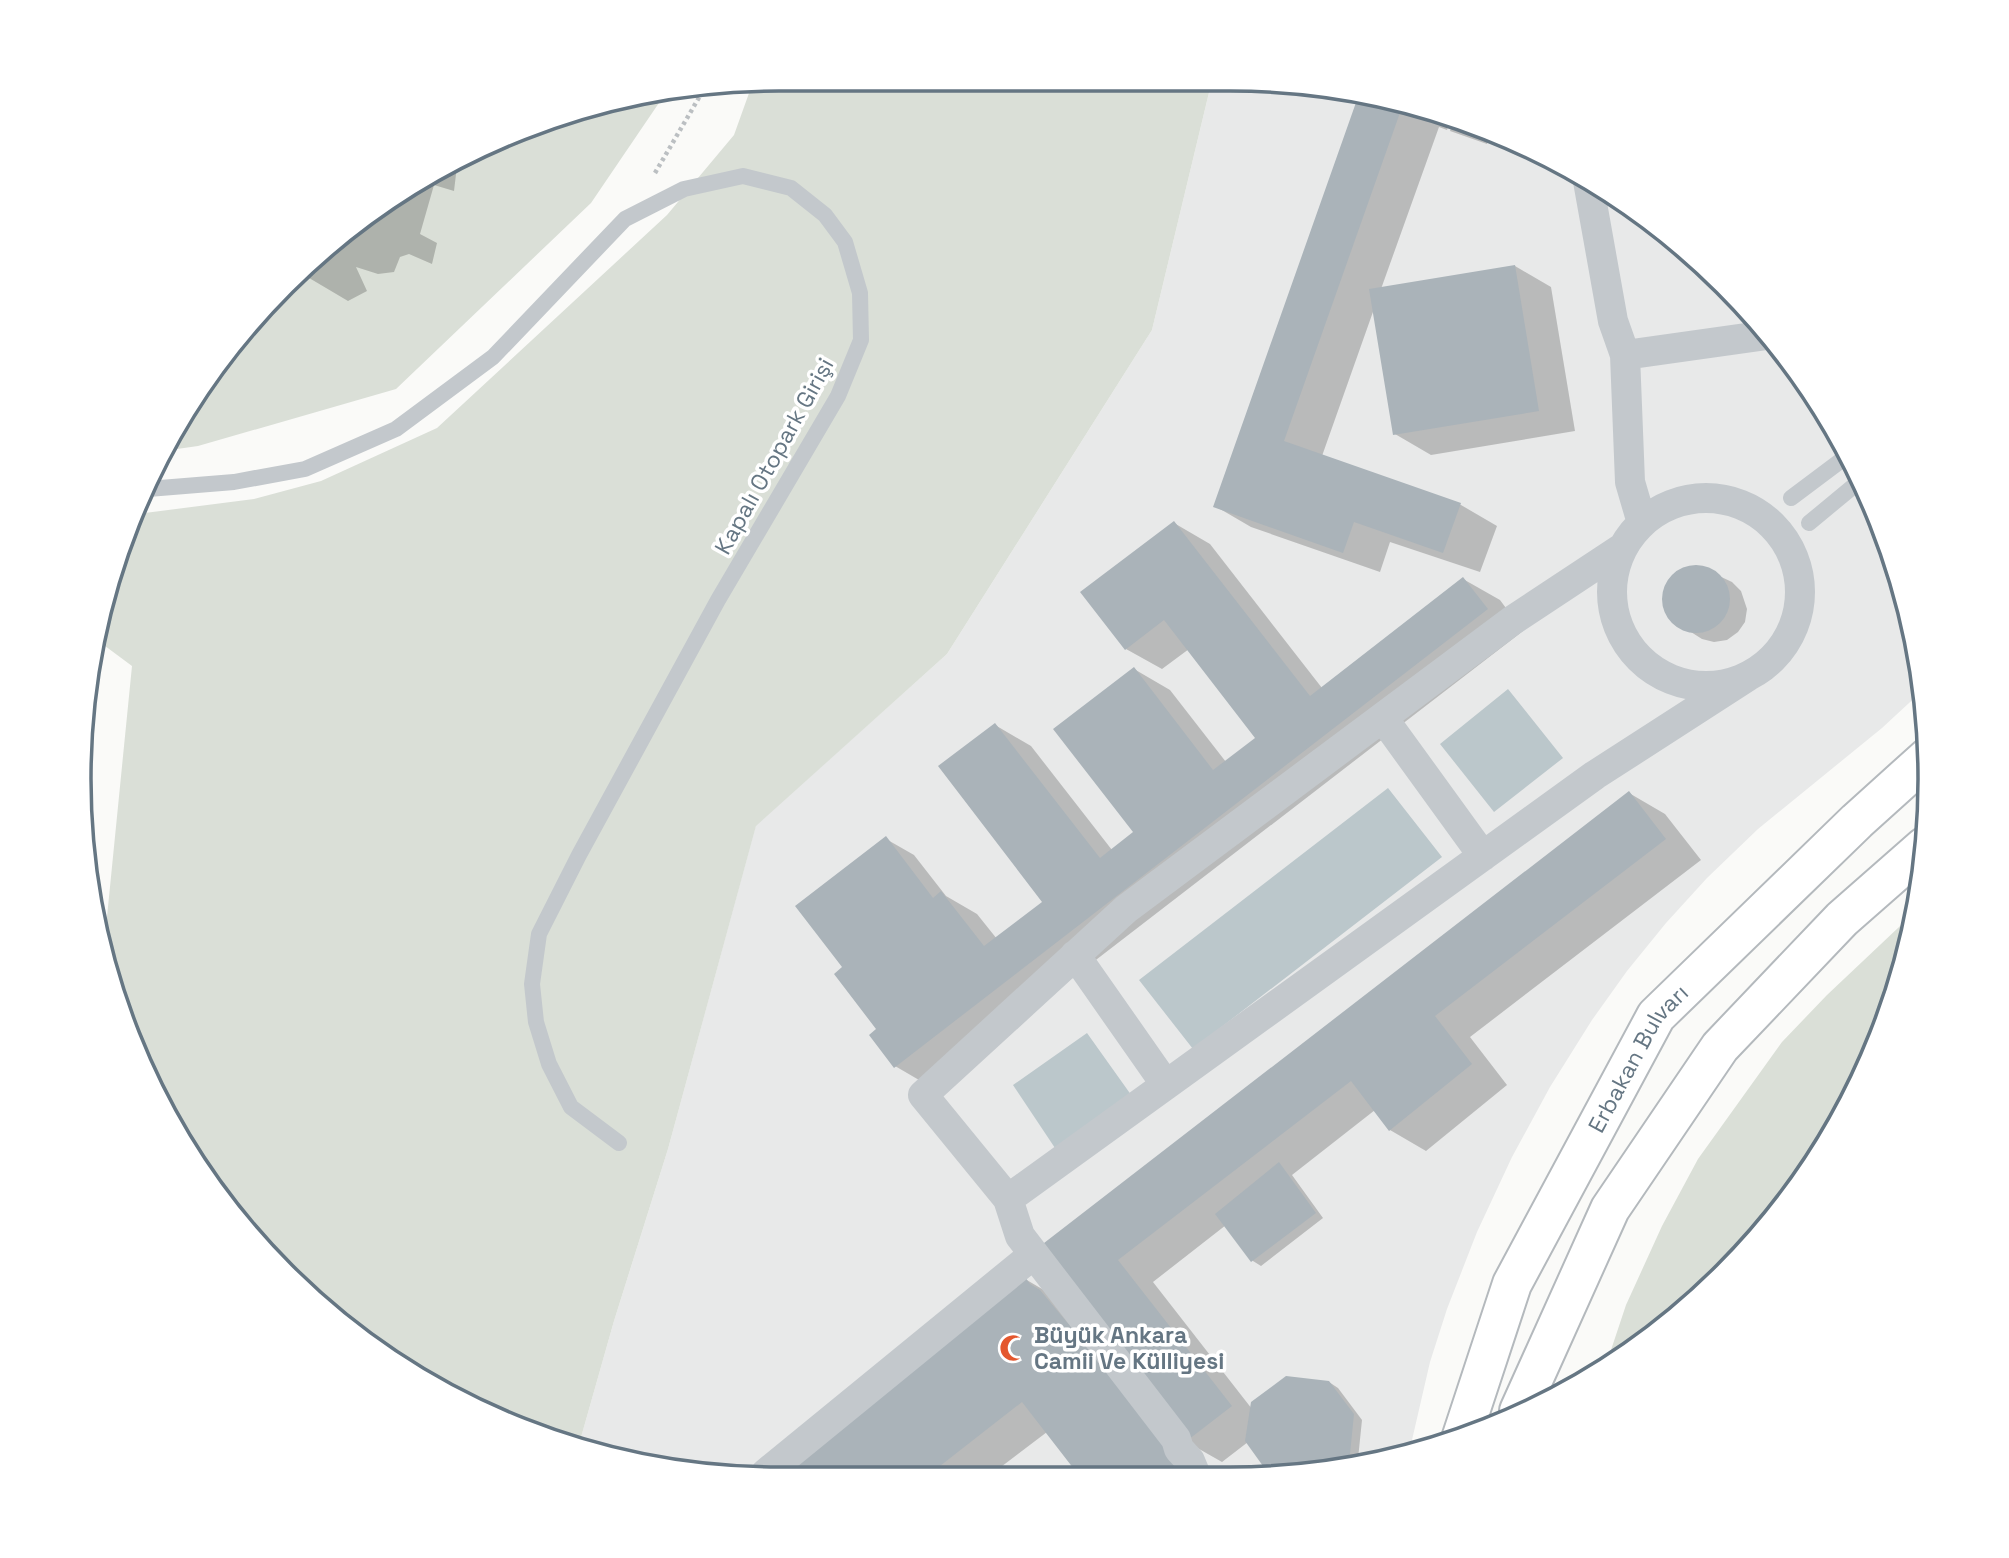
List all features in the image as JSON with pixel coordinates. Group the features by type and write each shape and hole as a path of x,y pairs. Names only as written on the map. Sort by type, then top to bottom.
{"highway":[{"name":"Erbakan Bulvarı","path":"1466,1425 1512,1284 1656,1016 1918,766"},
{"path":"1524,1401 1610,1209 1720,1047 1842,919 1913,856"}],"street":[{"path":"1590,193 1613,321 1625,355 1630,482 1642,523"},
{"path":"1625,355 1757,337"},
{"path":"1192,1467 1179,1449 1176,1439 1020,1236 1008,1199 923,1095 1126,909 1513,621 1622,548 1642,523 1668,506 1697,498 1727,500 1756,512 1778,531 1794,557 1801,586 1798,616 1786,644 1766,666 1740,681 1707,687 1675,682 1646,666 1625,642 1613,612 1612,579 1622,548"},
{"path":"1008,1199 1595,775 1747,677"},
{"path":"1382,718 1483,856"},
{"path":"1075,955 1166,1085"},
{"path":"773,1467 1034,1254"}],"lane":[{"name":"Kapalı Otopark Girişi","path":"156,488 234,482 305,469 396,429 493,357 625,219 684,189 743,176 791,188 825,215 845,242 860,293 861,340 838,396 718,600 539,934 532,984 536,1022 549,1064 571,1107 619,1143"},
{"path":"1791,498 1840,461"},
{"path":"1809,523 1853,487"}],"path":[{"path":"625,219 700,96"}],"shaded area":[{"path":"1209,91 1275,92 1364,104 1451,128 1534,162 1574,183 1649,233 1716,293 1776,360 1826,435 1866,516 1895,601 1913,699 1882,728 1758,829 1707,878 1627,971 1592,1020 1550,1087 1512,1157 1477,1232 1430,1362 1411,1443 1364,1454 1275,1466 779,1467 689,1461 645,1454 581,1437 668,1149 756,825 947,654 1152,330"},
{"path":"1209,91 1152,330 947,654 756,826 668,1149 581,1437 516,1415 475,1396 435,1375 360,1325 325,1296 262,1233 233,1198 183,1123 143,1042 114,957 106,923 132,666 104,645 114,601 144,513 254,499 321,481 437,428 667,215 734,135 750,92"},
{"path":"660,102 591,203 396,389 198,446 176,449 233,360 293,293 360,233 435,183 516,143 601,114"},
{"path":"1508,689 1563,758 1494,812 1440,744"},
{"path":"1388,788 1442,857 1193,1049 1139,980"},
{"path":"1903,924 1895,957 1866,1042 1826,1123 1802,1161 1776,1198 1716,1265 1649,1325 1610,1352 1626,1305 1662,1226 1698,1159 1782,1042"},
{"path":"1087,1033 1134,1099 1057,1151 1013,1085"}],"building":[{"path":"1356,103 1400,112 1284,441 1461,503 1443,553 1354,522 1343,553 1213,507"},
{"path":"1515,265 1539,411 1393,435 1369,289"},
{"path":"1174,521 1310,696 1463,577 1488,609 894,1068 869,1035 876,1029 834,974 842,967 795,906 886,836 933,898 941,891 984,946 1042,902 938,766 995,723 1100,858 1133,832 1053,729 1134,667 1213,770 1255,738 1164,620 1125,650 1080,592"},
{"path":"1696,565 1709,568 1720,575 1727,586 1730,599 1727,612 1720,623 1709,630 1696,633 1683,630 1672,623 1665,612 1662,599 1665,586 1672,575 1683,568"},
{"path":"1629,791 1666,839 1435,1016 1472,1064 1389,1131 1351,1081 1118,1260 1232,1406 1184,1443 1035,1250"},
{"path":"1279,1162 1316,1213 1251,1262 1215,1214"},
{"name":"Büyük Ankara Camii Ve Külliyesi","path":"1025,1277 1040,1290 1160,1433 1184,1467 1072,1467 1022,1402 939,1467 792,1467"},
{"path":"1286,1376 1329,1381 1354,1414 1350,1454 1320,1461 1263,1466 1245,1441 1251,1402"}],"place":[{"name":"Büyük Ankara Camii Ve Külliyesi","path":"1013,1348"}]}
